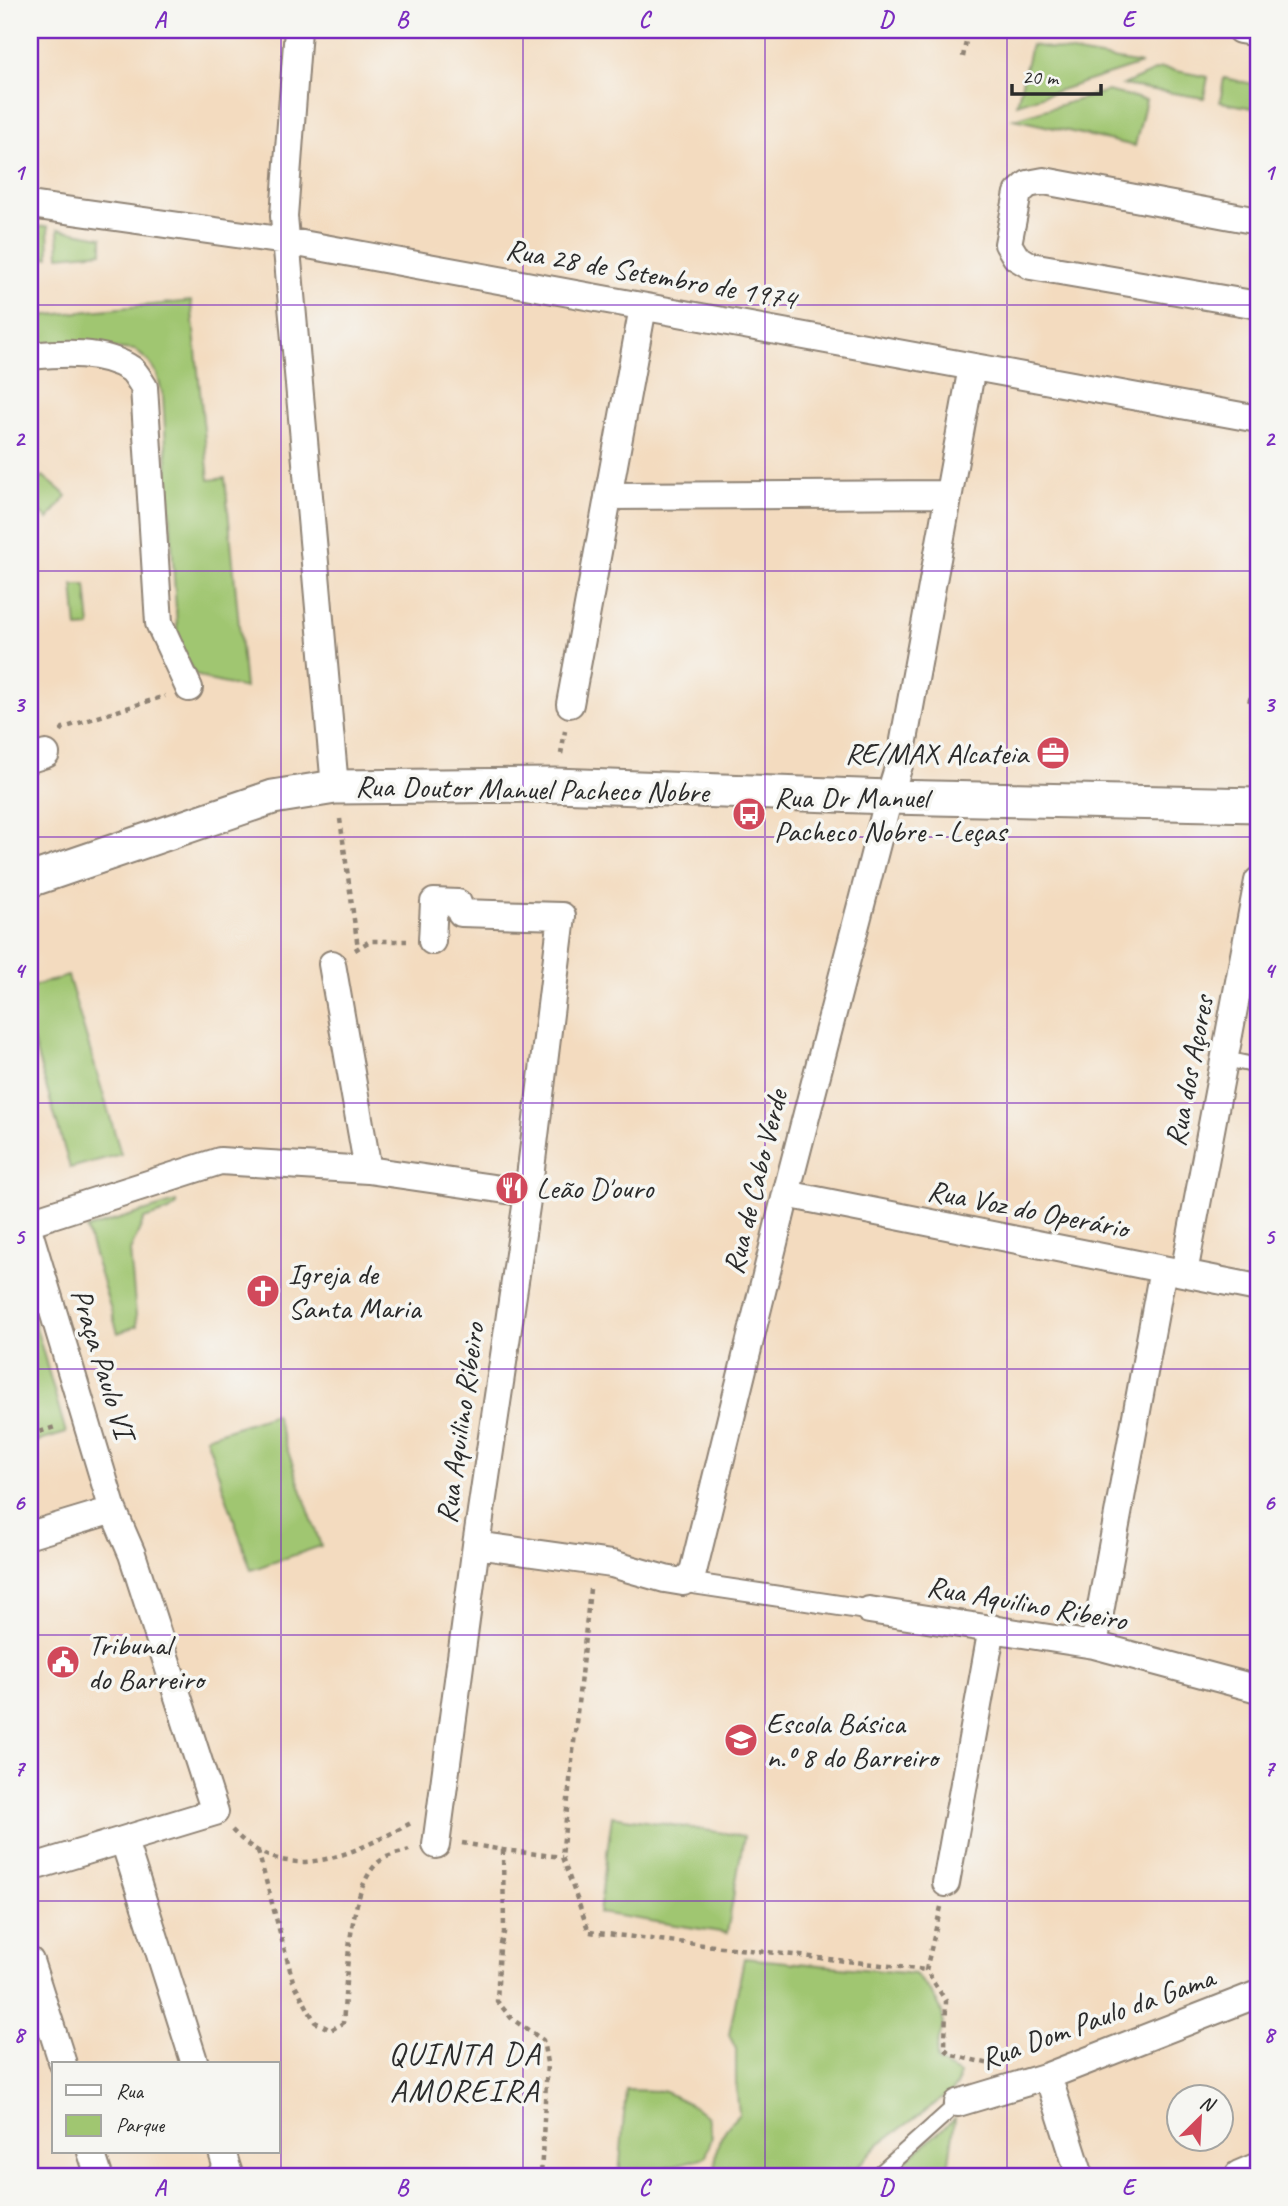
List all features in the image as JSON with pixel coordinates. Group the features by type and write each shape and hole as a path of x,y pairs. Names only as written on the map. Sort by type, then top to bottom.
{"street":[{"path":"298,30 284,216 335,787"},
{"path":"1240,30 1258,33"},
{"path":"1258,221 1044,181 1028,184 1018,193 1008,244 1016,257 1031,266 1258,305"},
{"name":"Rua 28 de Setembro de 1974","path":"30,205 286,241 1258,419"},
{"path":"570,704 643,307"},
{"path":"30,356 101,356 133,370 144,387 159,623 189,688"},
{"name":"Rua de Cabo Verde","path":"683,1582 693,1572 786,1194 900,762 972,367"},
{"path":"608,496 948,494"},
{"name":"Rua Doutor Manuel Pacheco Nobre","path":"30,880 273,797 335,787 555,785 889,797 1258,805"},
{"name":"Rua dos Açores","path":"1094,1645 1173,1271 1225,1059 1258,881"},
{"name":"Rua Aquilino Ribeiro","path":"432,942 434,902 458,903 461,913 562,916 528,1193 476,1545 592,1561 683,1582 1094,1645 1258,1689"},
{"path":"332,964 368,1170"},
{"path":"30,1222 220,1161 368,1170 528,1193"},
{"name":"Rua Voz do Operário","path":"786,1194 1258,1288"},
{"name":"Praça Paulo VI","path":"30,1235 113,1510 135,1562 215,1812"},
{"path":"30,1535 113,1510"},
{"path":"436,1845 476,1545"},
{"path":"946,1883 992,1628"},
{"path":"30,1868 215,1812"},
{"path":"124,1841 194,2062"},
{"path":"30,1961 62,2062"},
{"name":"Rua Dom Paulo da Gama","path":"958,2103 1048,2076 1258,1994"},
{"path":"1048,2076 1080,2176"},
{"path":"92,2154 99,2176"},
{"path":"220,2176 229,2174 223,2154"},
{"path":"1240,2176 1239,2174 1258,2166"}],"lane":[{"path":"1225,1059 1258,1066"},
{"path":"877,2176 958,2103"}],"path":[{"path":"963,57 968,30"},
{"path":"30,161 30,172"},
{"path":"1249,702 1258,678"},
{"path":"38,757 63,728 189,688"},
{"path":"555,785 570,704"},
{"path":"335,787 358,948"},
{"path":"30,1435 58,1427 54,1415"},
{"path":"592,1561 562,1857 589,1933 926,1970"},
{"path":"215,1812 245,1844 258,1851 279,1861 311,1863 361,1850 440,1808"},
{"path":"258,1851 293,1981 315,2022 331,2030 343,2023 355,1908 364,1881 383,1859 422,1846 453,1842 562,1857"},
{"path":"503,1850 504,1933 500,1947 497,2001 512,2018 543,2040 547,2063 541,2176"},
{"path":"946,1883 926,1970 946,2001 945,2049 952,2055 990,2064 1004,2089"}],"green space":[{"path":"1031,45 1141,64 1017,104"},
{"path":"1161,68 1208,77 1204,98 1123,85"},
{"path":"1224,78 1258,85 1258,109 1220,102"},
{"path":"1107,91 1146,100 1135,146 1014,119"},
{"path":"48,226 49,257 30,260 30,228"},
{"path":"58,229 102,237 102,252 59,256"},
{"path":"191,301 209,480 225,478 245,688 208,680 193,673 178,643 163,396 157,374 148,361 135,350 86,346 30,350 30,322 38,316"},
{"path":"43,476 67,496 48,519 30,503 30,491"},
{"path":"73,585 86,585 90,627 77,628"},
{"path":"68,976 121,1154 70,1168 30,1031 30,987"},
{"path":"176,1202 177,1205 169,1211 144,1219 130,1251 137,1326 118,1333 86,1229"},
{"path":"30,1306 66,1433 30,1444"},
{"path":"275,1414 321,1546 251,1570 206,1437"},
{"path":"612,1816 744,1836 727,1933 599,1913"},
{"path":"744,1958 915,1974 941,2010 943,2023 937,2047 938,2062 959,2074 958,2084 953,2091 879,2144 849,2176 716,2176 719,2142 739,2114 736,2049 729,2035"},
{"path":"626,2090 663,2091 694,2106 707,2117 712,2136 706,2157 644,2173 619,2176"},
{"path":"955,2118 947,2176 888,2176"}],"place":[{"name":"RE/MAX Alcateia","path":"1053,753"},
{"name":"Rua Dr Manuel Pacheco Nobre - Leças","path":"749,814"},
{"name":"Leão D'ouro","path":"512,1188"},
{"name":"Igreja de Santa Maria","path":"263,1291"},
{"name":"Tribunal do Barreiro","path":"63,1662"},
{"name":"Escola Básica n.º 8 do Barreiro","path":"741,1740"}],"district":[{"name":"QUINTA DA AMOREIRA","path":"465,2072"}]}
